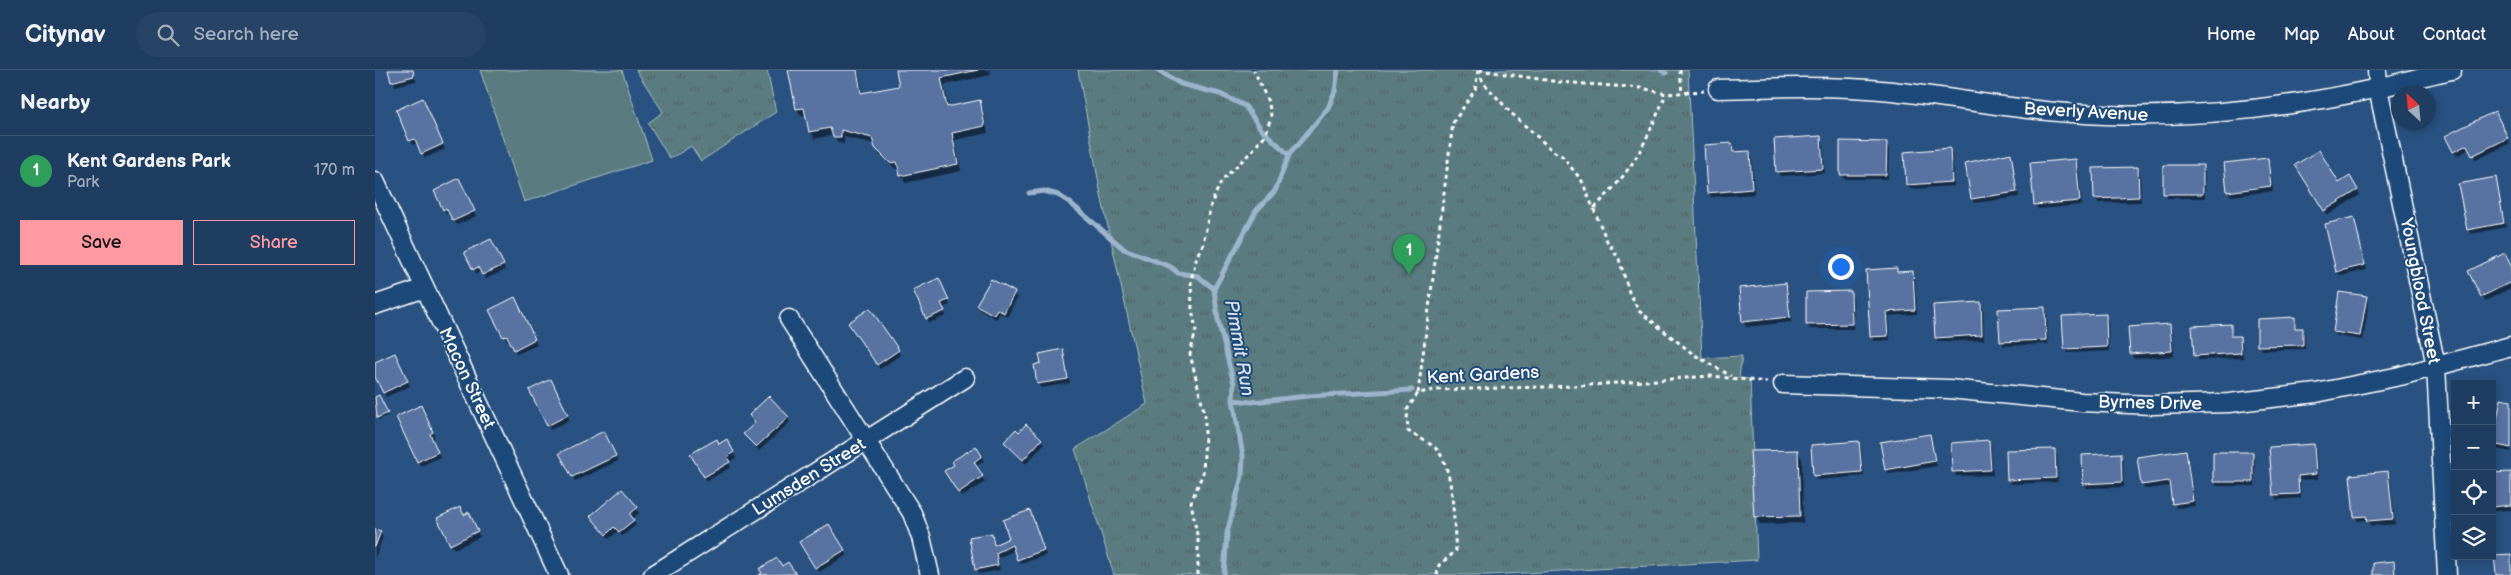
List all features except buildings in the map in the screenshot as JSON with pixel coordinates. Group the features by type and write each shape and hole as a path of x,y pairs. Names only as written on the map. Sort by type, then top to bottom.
{"street":[{"name":"Youngblood Street","path":"2377,70 2378,88 2436,366 2447,575"},
{"name":"Beverly Avenue","path":"1718,89 1815,86 1868,89 2061,113 2171,116 2243,111 2378,88 2452,70"},
{"name":"Macon Street","path":"375,182 559,575"},
{"path":"375,305 425,288"},
{"path":"789,319 912,513 921,536 930,575"},
{"name":"Byrnes Drive","path":"1783,384 1949,389 2082,402 2152,405 2229,403 2316,393 2400,376 2511,346"},
{"name":"Lumsden Street","path":"653,575 965,378"}],"path":[{"path":"1198,575 1198,540 1191,502 1203,473 1205,415 1190,354 1196,330 1192,309 1191,280 1197,256 1203,244 1211,204 1222,180 1267,134 1271,116 1269,104 1254,70"},
{"path":"1418,393 1453,123 1475,90 1478,70 1559,82 1642,88 1666,94 1682,94 1718,89"},
{"name":"Kent Gardens","path":"1478,70 1483,82 1510,112 1569,164 1582,181 1607,241 1619,259 1629,292 1639,310 1685,348 1732,377"},
{"path":"1681,70 1682,94"},
{"path":"1594,208 1621,182 1633,164 1646,143 1666,94"},
{"name":"Kent Gardens","path":"1437,575 1439,565 1456,551 1450,490 1448,473 1439,451 1408,430 1407,410 1418,393 1435,390 1577,386 1654,379 1732,377 1783,384"}],"green space":[{"path":"480,70 622,70 652,160 524,202"},
{"path":"636,70 767,70 776,112 701,161 691,146 670,159 648,123 663,112"},
{"path":"1078,70 1688,70 1702,358 1742,356 1739,378 1750,379 1757,560 1488,575 1114,575 1075,449 1147,404 1101,195"}],"waterway":[{"path":"1157,70 1181,84 1220,94 1245,106 1261,129 1289,155"},
{"name":"Pimmit Run","path":"1224,575 1227,533 1242,476 1243,456 1233,400 1234,384 1218,320 1214,289 1256,211 1275,191 1289,155 1328,108 1335,91 1338,70"},
{"path":"1661,70 1666,73"},
{"path":"1029,193 1044,191 1058,195 1069,202 1124,249 1171,267 1178,273 1198,276 1214,289"},
{"path":"1233,400 1252,402 1308,396 1412,390"}],"place":[{"name":"Kent Gardens Park","path":"1409,275"}]}
